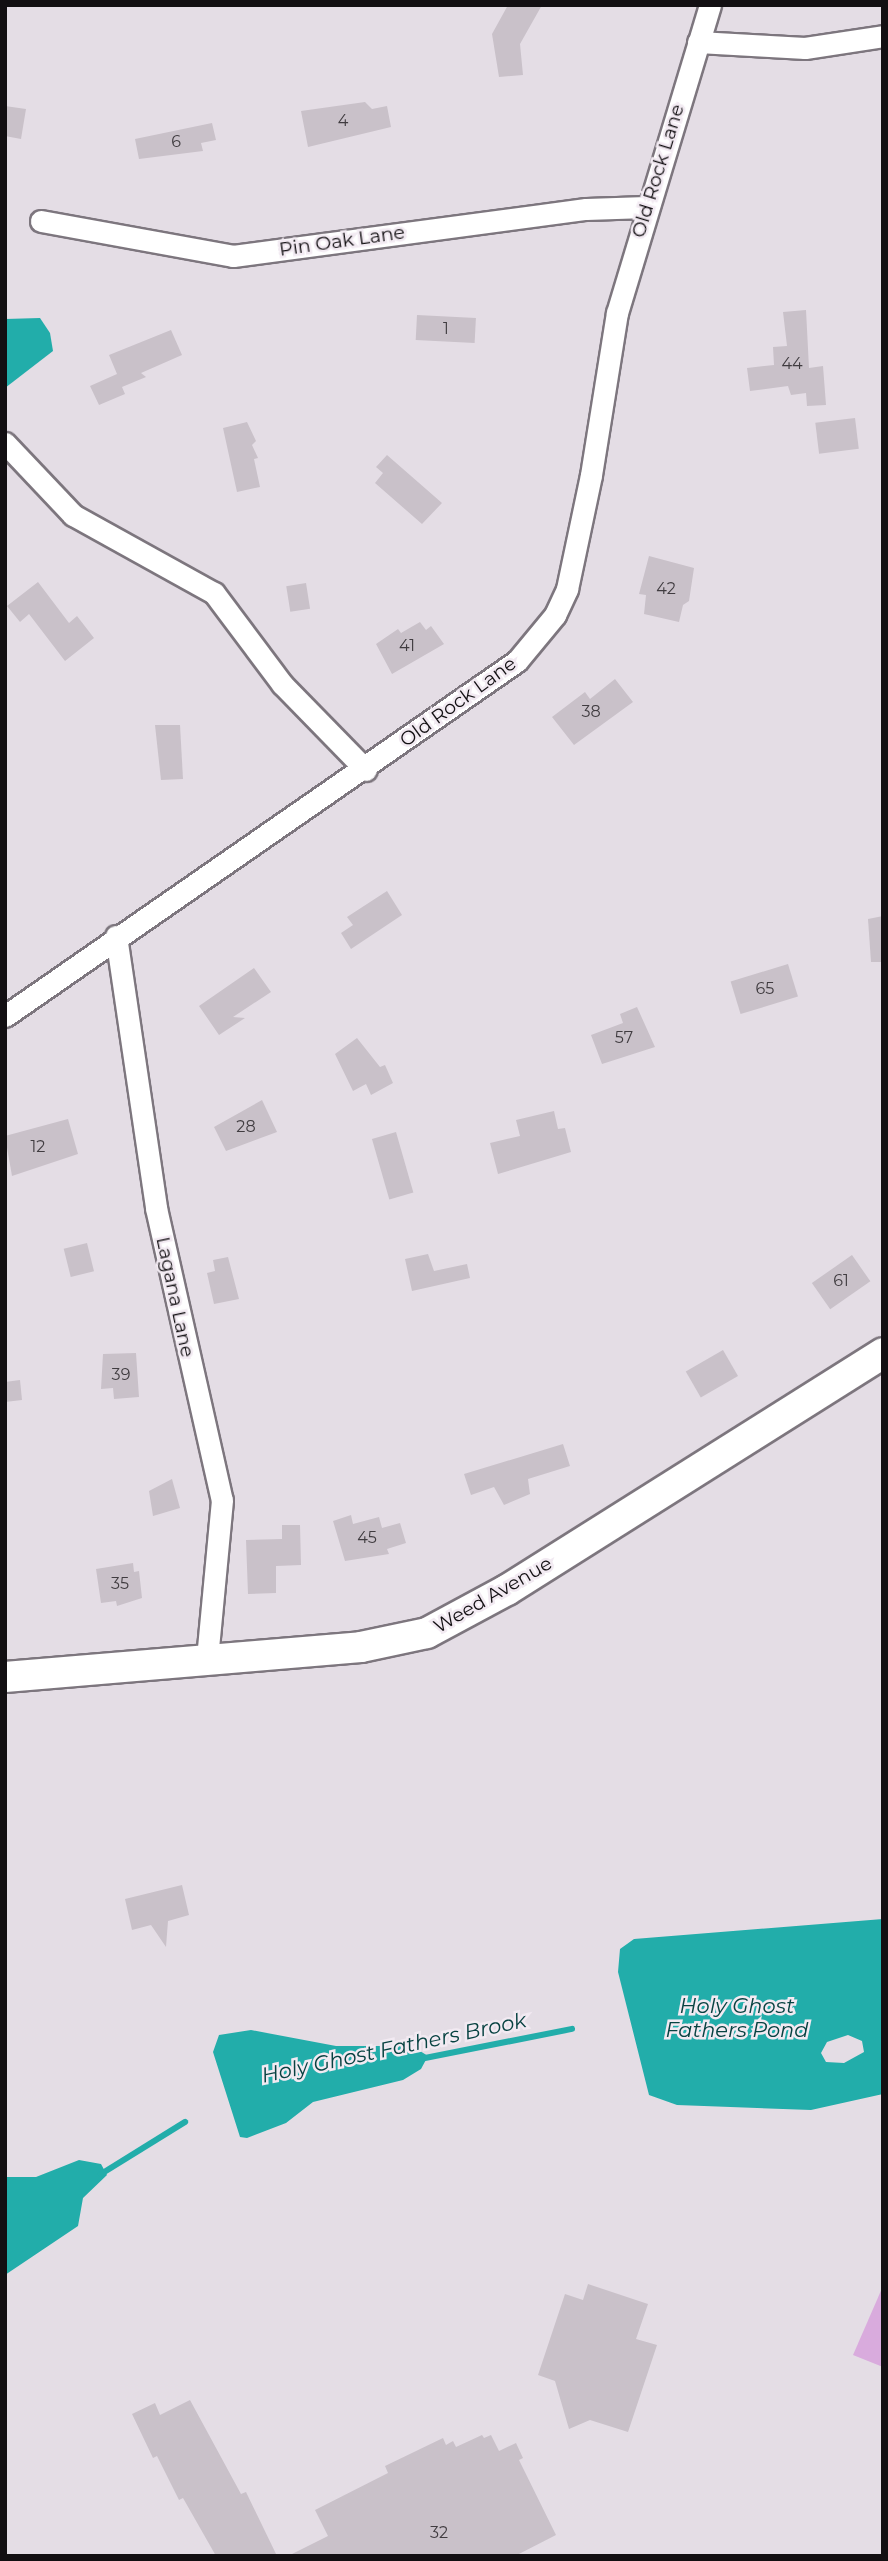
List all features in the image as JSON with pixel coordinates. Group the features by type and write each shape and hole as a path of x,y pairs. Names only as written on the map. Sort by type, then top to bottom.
{"main road":[{"name":"Weed Avenue","path":"5,1677 360,1647 437,1628 507,1590 883,1353"}],"street":[{"name":"Old Rock Lane","path":"5,1016 116,936 366,770 517,661 555,615 567,589 617,313 646,207 710,5"},
{"path":"698,42 805,48 883,36"},
{"name":"Pin Oak Lane","path":"41,221 233,256 586,209 646,207"},
{"path":"5,443 73,515 215,593 282,684 366,770"},
{"name":"Lagana Lane","path":"116,936 156,1208 222,1500 207,1658"}],"shaded area":[{"path":"883,2286 883,2367 853,2355"}],"water":[{"path":"40,318 50,333 53,351 5,388 5,319"},
{"name":"Holy Ghost Fathers Pond","path":"883,1919 883,2094 811,2110 677,2105 649,2095 618,1972 620,1949 634,1939","holes":["848,2035 862,2041 864,2052 844,2063 826,2062 821,2053 827,2042"]},
{"path":"251,2030 336,2046 412,2046 428,2056 421,2069 403,2080 313,2102 286,2123 247,2138 240,2137 213,2052 219,2035"},
{"path":"79,2160 101,2164 107,2175 83,2198 78,2226 5,2275 5,2177 36,2177"}],"building":[{"path":"508,5 542,5 520,44 523,75 499,77 492,34"},
{"path":"365,102 372,109 387,106 391,127 308,147 301,111"},
{"path":"5,106 26,109 21,139 5,136"},
{"path":"212,123 216,140 201,143 203,151 139,159 135,139"},
{"path":"806,310 809,368 823,366 826,405 807,406 806,393 791,395 788,386 750,391 747,368 774,365 773,347 787,346 783,312"},
{"path":"417,315 476,318 475,343 416,340"},
{"path":"171,330 182,355 141,373 146,377 122,387 125,394 99,405 90,386 117,374 109,355"},
{"path":"855,418 859,449 819,454 815,423"},
{"path":"247,422 256,441 252,445 258,458 254,459 260,487 237,492 223,428"},
{"path":"387,455 442,503 422,524 375,483 383,473 376,467"},
{"path":"649,556 694,568 689,601 683,605 679,622 644,614 646,595 639,594"},
{"path":"38,582 69,623 77,616 94,638 65,661 29,614 20,622 7,606"},
{"path":"306,583 310,609 290,612 286,586"},
{"path":"420,622 426,630 431,626 444,644 392,674 376,644 398,629 401,633"},
{"path":"615,679 633,702 574,745 552,717 585,692 590,699"},
{"path":"155,725 180,725 183,779 161,780"},
{"path":"387,891 402,915 351,949 341,933 353,925 347,917"},
{"path":"883,916 883,962 871,962 868,919"},
{"path":"788,964 798,997 741,1014 731,982"},
{"path":"254,968 271,992 233,1017 245,1018 219,1035 199,1006"},
{"path":"637,1007 655,1047 602,1064 591,1035 623,1023 620,1014"},
{"path":"357,1038 380,1067 385,1065 393,1083 371,1095 366,1084 353,1091 335,1054"},
{"path":"262,1100 277,1132 226,1151 214,1127"},
{"path":"554,1111 558,1129 565,1128 571,1152 498,1174 490,1143 520,1136 516,1120"},
{"path":"68,1119 78,1154 12,1176 5,1136"},
{"path":"396,1132 413,1193 389,1199 372,1139"},
{"path":"87,1243 94,1271 71,1277 64,1249"},
{"path":"428,1254 434,1271 467,1264 470,1278 412,1291 405,1259"},
{"path":"852,1255 870,1281 830,1309 812,1283"},
{"path":"228,1257 239,1299 214,1304 207,1273 215,1271 213,1260"},
{"path":"723,1350 738,1376 701,1397 686,1372"},
{"path":"136,1353 139,1397 114,1399 113,1388 101,1389 103,1354"},
{"path":"20,1380 22,1400 5,1402 5,1382"},
{"path":"563,1444 570,1466 528,1479 530,1494 504,1505 494,1487 471,1495 464,1474"},
{"path":"172,1479 180,1508 153,1516 149,1491"},
{"path":"351,1515 353,1524 379,1517 382,1528 400,1523 406,1543 387,1549 389,1554 345,1561 333,1521"},
{"path":"282,1525 300,1525 301,1565 276,1566 276,1593 248,1594 246,1540 282,1539"},
{"path":"133,1563 134,1572 139,1571 142,1598 117,1606 116,1601 101,1603 96,1569"},
{"path":"182,1885 189,1915 168,1921 166,1947 151,1925 132,1930 125,1899"},
{"path":"588,2284 648,2304 636,2339 657,2345 628,2432 590,2420 569,2429 555,2381 538,2375 565,2294 583,2300"},
{"path":"190,2400 241,2494 246,2492 277,2556 216,2556 183,2498 179,2500 157,2456 153,2458 132,2414 155,2403 160,2415"},
{"path":"482,2435 484,2438 491,2435 499,2451 516,2443 523,2458 519,2460 556,2535 515,2556 288,2556 328,2536 315,2510 388,2473 385,2466 443,2438 446,2445 453,2441 456,2447"}],"waterway":[{"name":"Holy Ghost Fathers Brook","path":"420,2059 572,2029"},
{"name":"Holy Ghost Fathers Brook","path":"101,2174 185,2122"}]}
